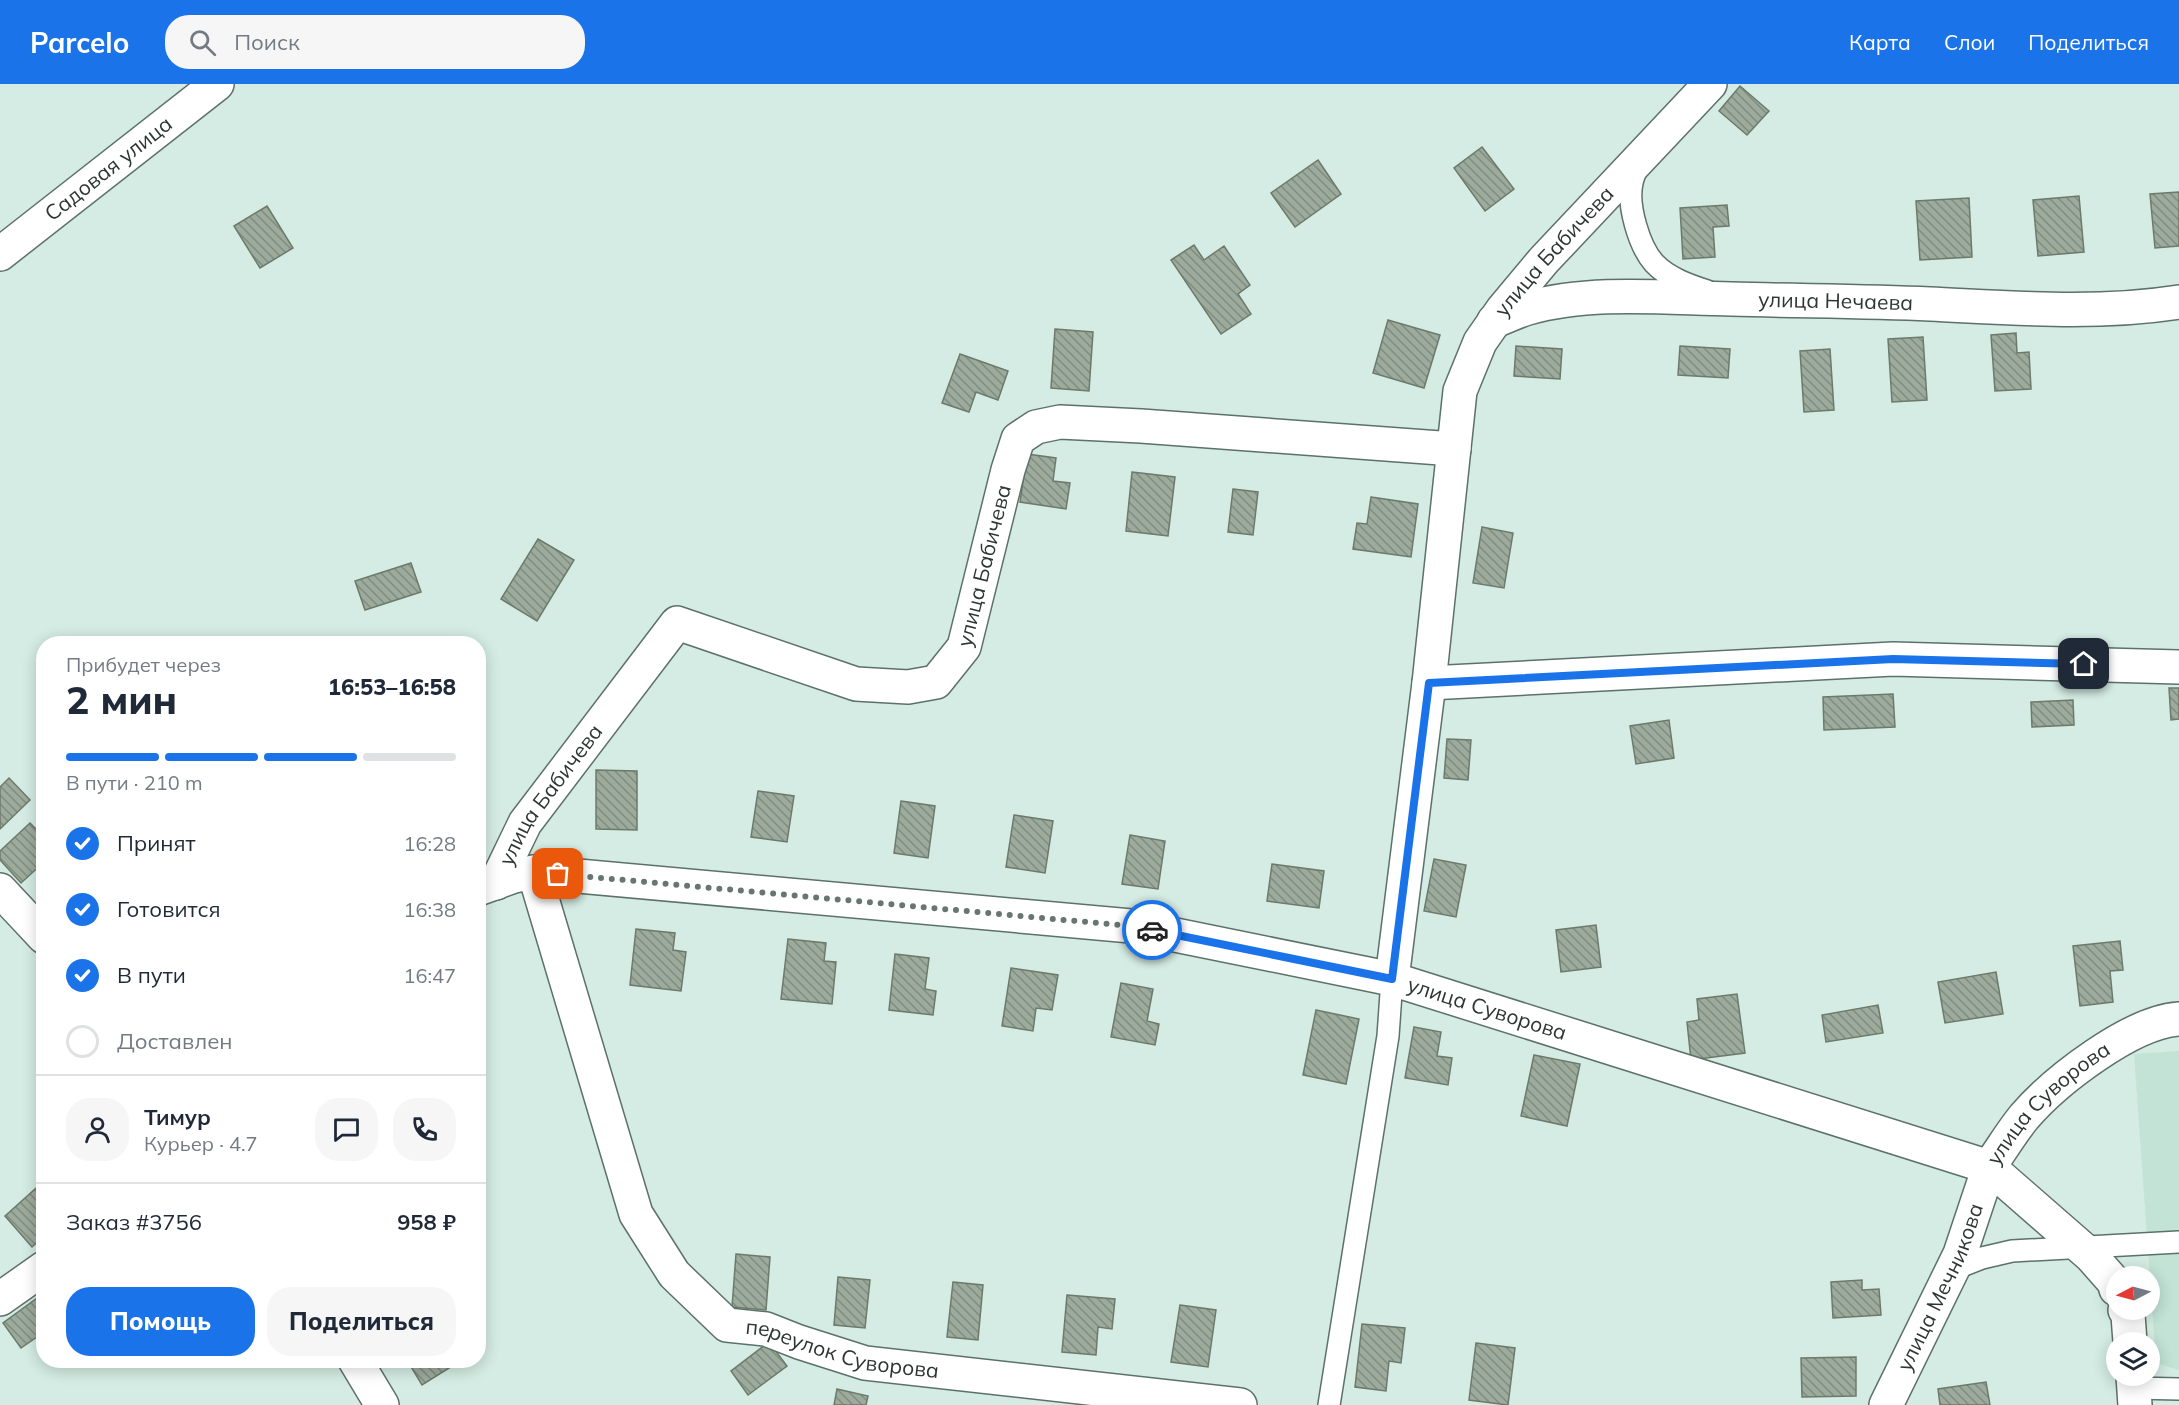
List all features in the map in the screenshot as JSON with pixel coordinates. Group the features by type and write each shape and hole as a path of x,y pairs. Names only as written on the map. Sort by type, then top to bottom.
{"street":[{"name":"улица Бабичева","path":"1392,979 1429,683 1460,391 1479,342 1494,321 1544,260 1710,84"},
{"name":"Садовая улица","path":"0,254 211,87"},
{"name":"улица Нечаева","path":"1494,321 1527,308 1555,302 1594,298 1920,303 2072,310 2124,309 2179,302"},
{"name":"улица Бабичева","path":"487,886 525,822 678,623 856,684 908,687 936,682 964,647 1018,439 1036,427 1059,422 1141,426 1454,449"},
{"path":"1429,683 1893,659 2179,667"},
{"name":"улица Суворова","path":"487,886 534,872 1131,926 1392,979 1989,1167 2025,1116 2060,1083 2101,1051 2163,1020 2179,1019"},
{"name":"переулок Суворова","path":"534,872 636,1214 674,1274 727,1325 766,1329 865,1363 1240,1405"},
{"path":"0,890 36,928"},
{"path":"1989,1167 2080,1246 2106,1273"},
{"name":"улица Мечникова","path":"1886,1405 1954,1269 1989,1167"},
{"path":"0,1299 36,1274"},
{"path":"360,1368 382,1405"}],"lane":[{"path":"1641,158 1632,184 1631,197 1635,220 1647,252 1654,263 1674,279 1730,299"},
{"path":"1329,1405 1388,1036 1392,979"},
{"path":"1954,1269 1982,1258 2012,1251 2179,1242"},
{"path":"2134,1390 2179,1389"}],"shaded area":[{"path":"2179,1051 2179,1370 2160,1364 2160,1332 2154,1332 2153,1320 2160,1320 2160,1266 2149,1266 2134,1054"}],"building":[{"path":"1740,86 1769,111 1747,135 1719,111"},
{"path":"1482,147 1514,189 1485,211 1454,168"},
{"path":"1318,160 1341,194 1295,227 1271,193"},
{"path":"2179,192 2179,246 2155,248 2150,194"},
{"path":"2079,196 2084,252 2038,256 2033,200"},
{"path":"1969,198 1972,257 1920,260 1916,201"},
{"path":"1727,205 1729,226 1713,227 1715,257 1683,259 1680,208"},
{"path":"267,206 293,248 260,268 234,226"},
{"path":"1194,245 1204,260 1224,246 1250,285 1238,294 1251,314 1221,334 1171,260"},
{"path":"1388,320 1440,335 1424,388 1373,373"},
{"path":"1055,329 1093,332 1089,391 1051,388"},
{"path":"2016,333 2017,353 2029,352 2031,389 1995,391 1991,335"},
{"path":"1923,337 1927,400 1892,402 1888,339"},
{"path":"1516,346 1562,349 1560,379 1514,376"},
{"path":"1680,346 1730,349 1728,378 1678,375"},
{"path":"1830,349 1834,410 1804,412 1800,351"},
{"path":"960,354 1008,371 998,400 976,392 969,412 942,403"},
{"path":"1027,454 1056,458 1053,481 1070,483 1066,509 1020,502"},
{"path":"1132,472 1175,477 1168,536 1126,531"},
{"path":"1233,489 1258,492 1253,535 1228,532"},
{"path":"1371,497 1418,504 1411,557 1353,549 1357,523 1367,524"},
{"path":"1482,527 1513,533 1504,588 1473,583"},
{"path":"538,539 574,560 537,621 501,599"},
{"path":"411,563 421,592 365,610 355,581"},
{"path":"2169,688 2179,688 2179,719 2171,720"},
{"path":"1893,694 1895,727 1824,730 1823,697"},
{"path":"2073,700 2074,725 2032,727 2031,702"},
{"path":"1669,720 1674,758 1636,764 1630,726"},
{"path":"1447,739 1471,740 1468,780 1444,778"},
{"path":"596,770 637,771 637,830 596,829"},
{"path":"9,778 30,800 0,829 0,787"},
{"path":"758,791 794,796 787,842 751,837"},
{"path":"901,801 935,806 928,858 894,853"},
{"path":"1014,815 1053,821 1045,873 1006,867"},
{"path":"30,823 36,829 36,869 21,883 0,860 0,851"},
{"path":"1130,835 1165,841 1158,889 1122,884"},
{"path":"1434,859 1466,865 1456,917 1424,911"},
{"path":"1272,864 1324,871 1319,908 1267,901"},
{"path":"1596,925 1601,967 1561,972 1556,930"},
{"path":"636,929 675,933 673,950 686,952 681,991 630,985"},
{"path":"788,939 826,943 824,961 836,962 832,1004 781,999"},
{"path":"2120,941 2123,970 2110,971 2113,1002 2080,1006 2073,946"},
{"path":"895,954 929,958 925,989 936,991 933,1015 889,1010"},
{"path":"1011,968 1058,975 1052,1010 1036,1008 1033,1031 1002,1026"},
{"path":"1996,972 2003,1014 1945,1023 1938,982"},
{"path":"1121,983 1153,989 1147,1021 1159,1024 1155,1045 1111,1037"},
{"path":"1737,994 1745,1053 1691,1060 1687,1022 1699,1020 1697,999"},
{"path":"1878,1005 1883,1033 1826,1042 1822,1015"},
{"path":"1316,1010 1359,1019 1346,1084 1303,1075"},
{"path":"1414,1027 1441,1032 1437,1056 1452,1058 1448,1085 1405,1078"},
{"path":"1534,1055 1580,1064 1567,1126 1521,1116"},
{"path":"36,1188 36,1243 32,1247 5,1216"},
{"path":"736,1254 770,1257 766,1310 732,1307"},
{"path":"838,1277 870,1280 865,1328 834,1325"},
{"path":"1862,1280 1862,1290 1879,1289 1881,1315 1833,1318 1831,1282"},
{"path":"953,1282 983,1285 978,1340 947,1337"},
{"path":"1067,1295 1115,1299 1112,1329 1098,1327 1096,1355 1062,1352"},
{"path":"36,1299 36,1338 21,1348 3,1323"},
{"path":"1180,1305 1216,1310 1208,1367 1171,1362"},
{"path":"1362,1324 1405,1328 1401,1363 1389,1361 1386,1391 1355,1387"},
{"path":"769,1342 787,1366 748,1395 731,1371"},
{"path":"1476,1343 1515,1348 1508,1405 1469,1400"},
{"path":"1856,1357 1856,1396 1802,1397 1801,1358"},
{"path":"412,1368 449,1368 422,1385"},
{"path":"1986,1382 1990,1405 1940,1405 1938,1389"},
{"path":"837,1389 868,1396 866,1405 834,1405"}],"way so far":[{"path":"558,874 1131,926 1152,930"}],"route":[{"path":"1152,930 1392,979 1429,683 1893,659 2084,664"}]}
